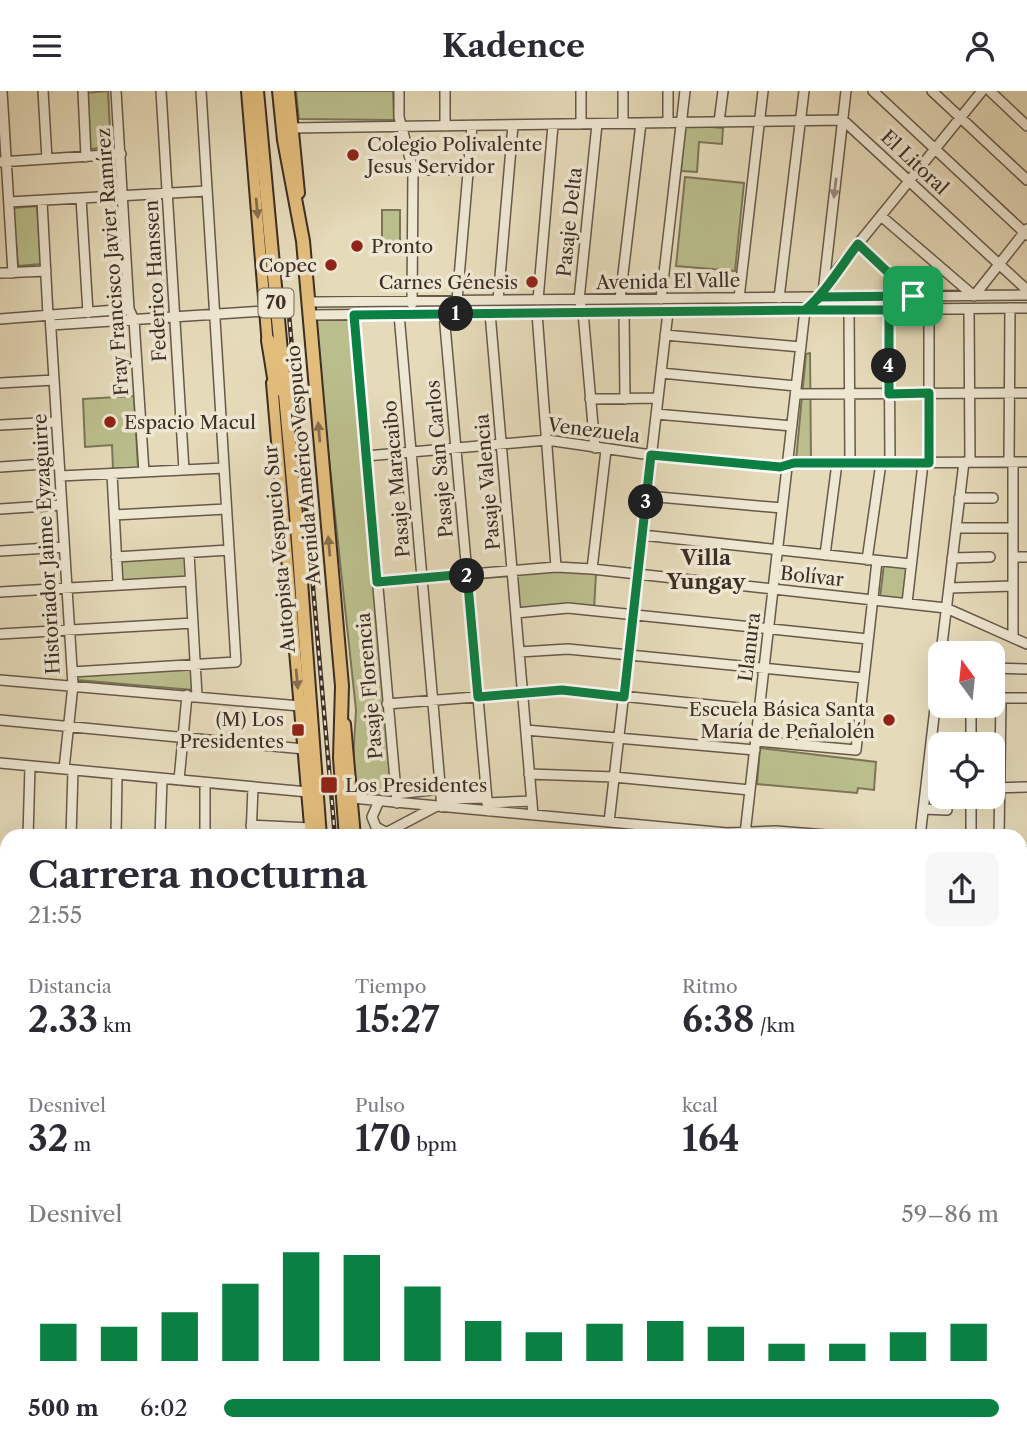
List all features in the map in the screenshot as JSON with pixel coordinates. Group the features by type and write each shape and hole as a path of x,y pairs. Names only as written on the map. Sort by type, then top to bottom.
{"highway":[{"name":"Autopista Vespucio Sur","path":"257,91 296,515 314,829"},
{"name":"70","path":"279,91 284,140 303,241"},
{"name":"Avenida Américo Vespucio","path":"303,241 342,686"},
{"path":"268,340 285,467 296,515"},
{"name":"70","path":"342,686 340,758 345,829"}],"main road":[{"name":"Avenida Américo Vespucio","path":"247,91 307,792 313,829"},
{"name":"Avenida Américo Vespucio","path":"289,91 303,241"},
{"name":"Avenida Américo Vespucio","path":"342,686 354,829"}],"street":[{"path":"2,91 3,161 9,202 13,273"},
{"path":"43,91 47,159"},
{"path":"83,91 86,156"},
{"name":"Fray Francisco Javier Ramírez","path":"116,91 129,309 134,320 144,472"},
{"name":"Federico Hanssen","path":"161,91 184,470"},
{"path":"72,672 236,662 201,91"},
{"path":"399,91 402,127 413,170 413,314"},
{"path":"445,91 445,126"},
{"path":"581,91 581,124"},
{"path":"623,91 623,124"},
{"path":"668,91 668,123"},
{"path":"661,299 685,91"},
{"path":"719,122 723,91"},
{"path":"740,298 763,91"},
{"path":"779,298 804,91"},
{"path":"805,310 820,297 824,286 846,91"},
{"path":"873,91 1026,232 974,296 967,462 959,498 942,641"},
{"path":"932,91 1027,180"},
{"path":"824,286 982,91"},
{"path":"990,91 1027,126"},
{"path":"292,128 843,120"},
{"name":"El Litoral","path":"843,120 1027,293"},
{"path":"620,299 641,123"},
{"name":"Pasaje Delta","path":"594,449 583,312 579,300 597,124"},
{"path":"498,300 513,125"},
{"path":"538,300 553,125"},
{"path":"457,301 472,126"},
{"path":"3,161 121,154"},
{"path":"413,170 468,170"},
{"path":"9,202 207,191"},
{"path":"81,198 88,313"},
{"name":"Historiador Jaime Eyzaguirre","path":"42,201 72,672 69,727 71,829"},
{"path":"881,216 974,296"},
{"path":"858,244 913,296"},
{"path":"0,273 46,271"},
{"name":"Avenida El Valle","path":"309,309 354,302 974,296 1027,293"},
{"path":"354,302 382,314"},
{"name":"Avenida El Valle","path":"309,309 354,315 1027,308"},
{"path":"50,319 129,309"},
{"path":"907,603 926,463 929,309"},
{"path":"1010,309 1013,638"},
{"name":"Llanura","path":"746,829 805,310"},
{"path":"849,310 850,463"},
{"path":"526,730 619,738 856,750 873,600 872,560 885,463 889,394 889,310"},
{"path":"0,319 134,320 265,311"},
{"path":"624,312 625,399"},
{"path":"609,822 668,312"},
{"name":"Pasaje Valencia","path":"490,313 533,815"},
{"path":"537,313 556,567"},
{"name":"Pasaje Maracaibo","path":"399,314 440,804"},
{"name":"Pasaje San Carlos","path":"444,314 487,804"},
{"name":"Pasaje Florencia","path":"354,315 396,798"},
{"path":"665,335 801,347"},
{"path":"661,373 849,394 1027,393"},
{"path":"0,383 54,380"},
{"path":"590,399 658,398"},
{"path":"656,414 792,426"},
{"path":"0,425 57,422"},
{"name":"Venezuela","path":"366,456 547,440 594,449 651,455 787,465 1027,462"},
{"path":"592,569 606,450"},
{"path":"825,555 837,463"},
{"path":"0,467 59,464"},
{"path":"60,477 224,468"},
{"path":"112,474 118,585"},
{"path":"647,496 782,508"},
{"path":"959,498 993,498"},
{"path":"0,509 61,505"},
{"path":"114,516 226,509"},
{"path":"956,528 1013,528"},
{"path":"642,535 911,565"},
{"path":"0,551 64,547"},
{"path":"116,557 229,550"},
{"path":"179,780 195,665 189,552"},
{"path":"952,558 990,557"},
{"path":"1013,558 1027,557"},
{"name":"Bolívar","path":"377,582 556,567 592,569 946,608 1027,644"},
{"path":"0,592 190,580"},
{"path":"949,588 1013,586"},
{"path":"516,614 568,608 868,639"},
{"path":"0,634 193,623"},
{"path":"519,652 562,649 864,678"},
{"path":"1005,668 1027,669"},
{"path":"0,680 300,706"},
{"path":"387,704 562,690 759,710"},
{"path":"1005,698 1027,698"},
{"path":"0,720 304,749"},
{"path":"0,763 307,792"},
{"path":"28,829 30,766"},
{"path":"921,829 928,770"},
{"path":"529,773 614,777 750,790"},
{"path":"116,829 117,774"},
{"path":"160,829 162,779"},
{"path":"205,783 205,829"},
{"path":"251,829 253,787"},
{"path":"1005,788 1027,787"},
{"path":"352,799 379,801 440,789"},
{"path":"396,798 440,804 532,801"},
{"path":"378,829 372,817 379,801"},
{"path":"392,829 440,804"},
{"path":"487,804 533,815 688,829"},
{"path":"923,809 947,810"},
{"path":"971,809 971,829"},
{"path":"997,809 999,829"},
{"path":"251,825 279,829"}],"green space":[{"path":"108,91 111,148 88,149 85,93"},
{"path":"296,91 393,91 394,120 299,119"},
{"path":"685,125 723,128 722,144 699,142 697,172 681,171"},
{"path":"685,177 744,183 735,271 676,266"},
{"path":"37,206 41,264 18,266 13,208"},
{"path":"382,210 400,210 400,241 382,241"},
{"path":"314,319 352,319 394,799 358,794 353,762 356,710"},
{"path":"810,353 811,459 796,460 806,354"},
{"name":"Espacio Macul","path":"134,396 138,467 113,469 112,445 85,447 83,399"},
{"path":"187,555 188,579 120,584 119,558"},
{"path":"884,564 908,568 906,600 880,598"},
{"path":"559,570 596,573 594,610 519,612 514,574"},
{"path":"192,668 193,690 77,680 77,675"},
{"path":"760,748 876,762 874,790 858,788 857,793 757,784"}],"railway":[{"path":"287,292 334,829"}],"place":[{"name":"Colegio Polivalente Jesus Servidor","path":"353,155"},
{"name":"Pronto","path":"357,246"},
{"name":"Copec","path":"331,265"},
{"name":"Carnes Génesis","path":"532,282"},
{"name":"Espacio Macul","path":"110,422"},
{"name":"Escuela Básica Santa María de Peñalolén","path":"889,720"},
{"name":"(M) Los Presidentes","path":"298,730"},
{"name":"Los Presidentes","path":"329,785"}],"district":[{"name":"Villa Yungay","path":"706,570"}],"route":[{"path":"913,296 820,297 805,310 354,315 377,582 467,574 478,697 553,690 624,697 651,455 780,467 794,463 929,463 929,393 889,394 889,310 805,310 813,304 820,297 824,286 858,244 913,296"}]}
